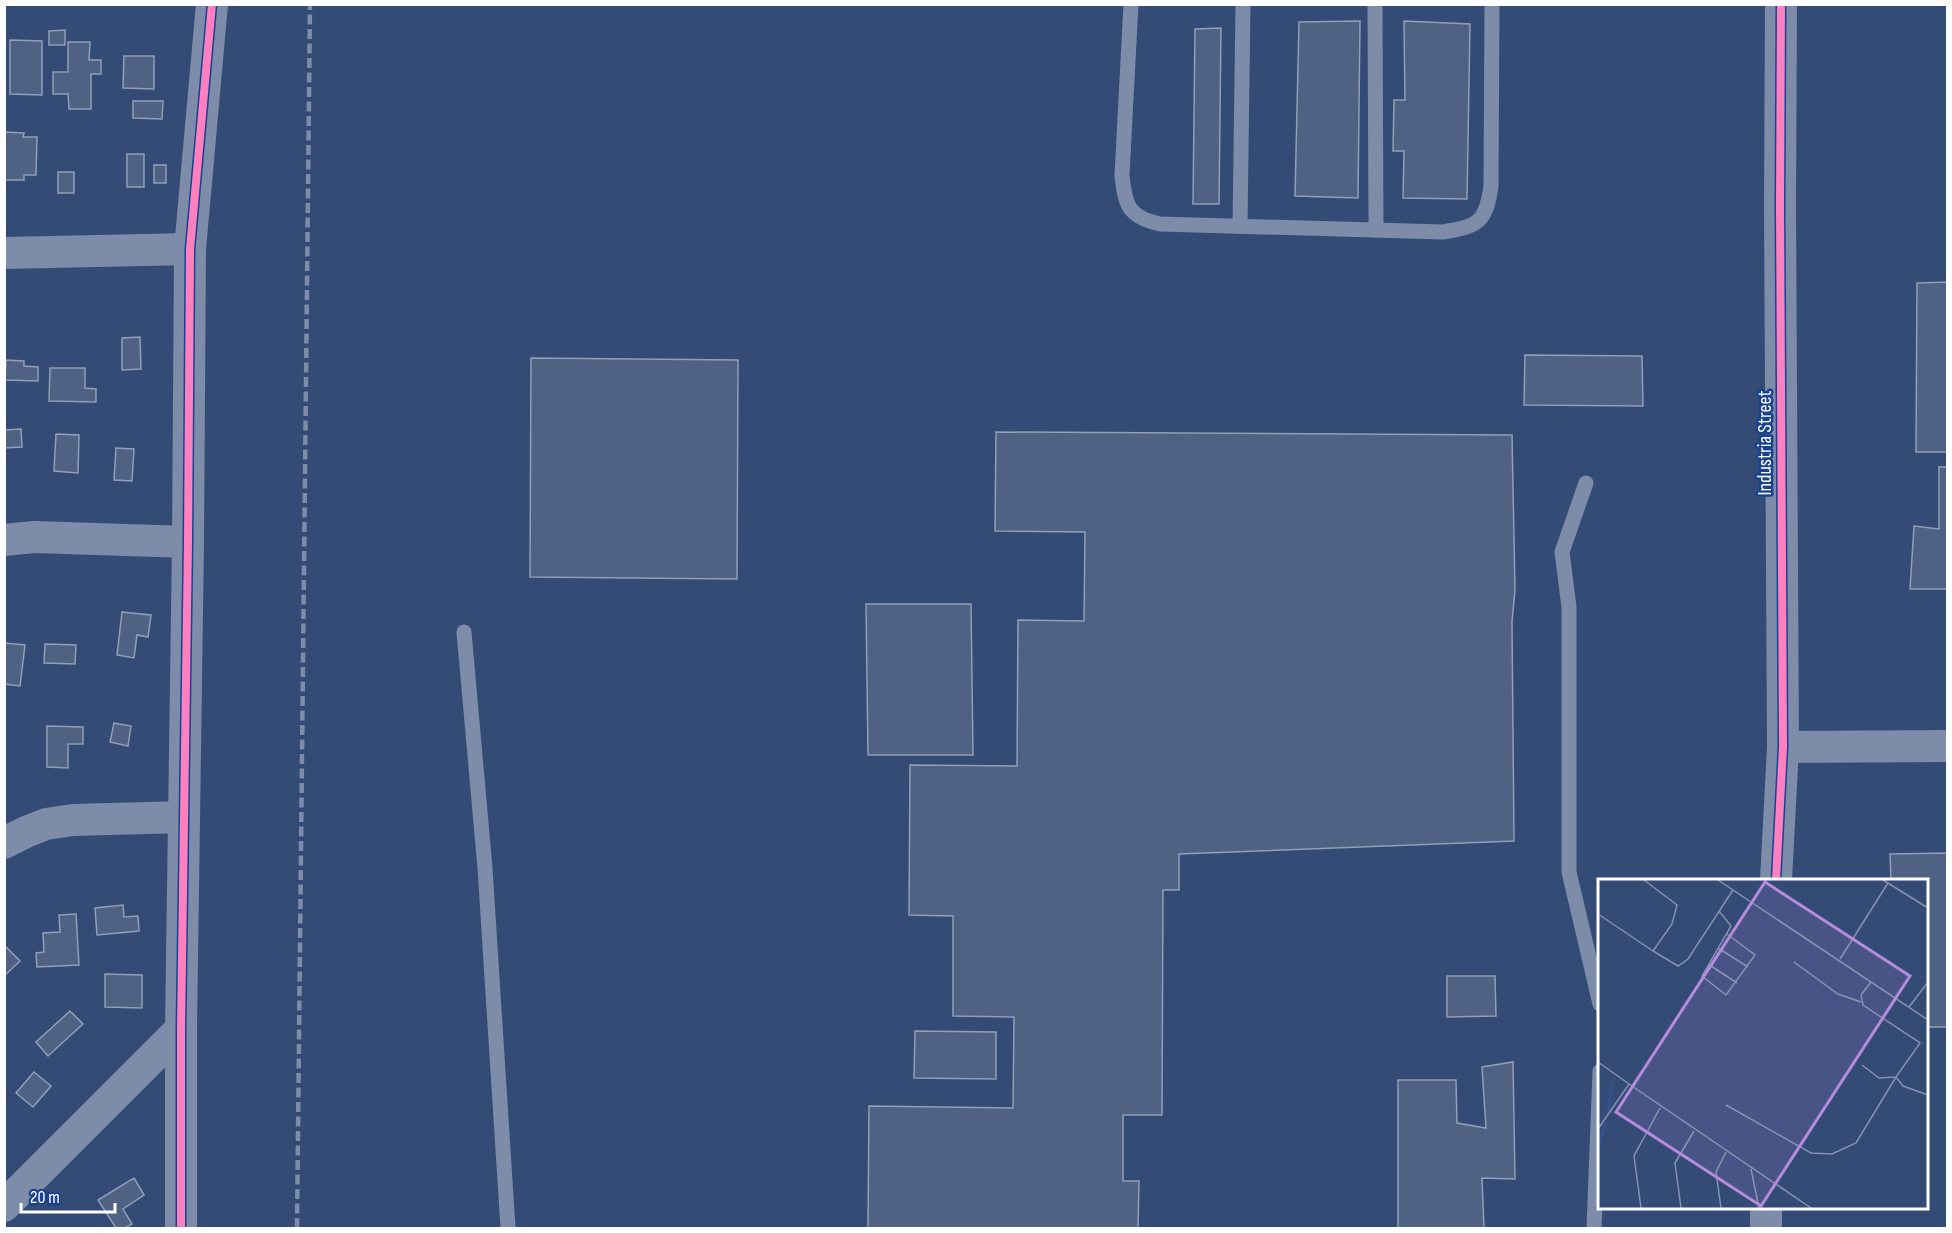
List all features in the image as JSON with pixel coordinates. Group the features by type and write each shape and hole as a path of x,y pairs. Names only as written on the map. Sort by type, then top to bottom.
{"street":[{"path":"181,1228 181,1029 190,249 212,4"},
{"name":"Industria Street","path":"1776,879 1783,747 1781,4"},
{"path":"4,253 190,249"},
{"path":"4,540 34,537 188,542"},
{"path":"1783,747 1947,746"},
{"path":"4,843 46,824 73,820 184,817"},
{"path":"4,1206 181,1029"},
{"path":"1766,1209 1766,1228"}],"lane":[{"path":"1131,4 1122,175 1124,194 1128,207 1134,214 1144,221 1160,224 1443,232 1476,224 1484,216 1488,206 1491,186 1492,4"},
{"path":"1240,226 1244,4"},
{"path":"1374,4 1376,230"},
{"path":"1586,483 1562,552 1569,607 1569,872 1598,1000"},
{"path":"464,632 485,868 508,1228"},
{"path":"1594,1228 1598,1102"}],"building":[{"path":"1360,21 1358,198 1295,196 1299,22"},
{"path":"1404,21 1470,24 1467,199 1403,198 1404,151 1393,151 1394,100 1405,100"},
{"path":"1221,28 1219,204 1193,204 1195,29"},
{"path":"65,30 65,45 49,45 49,31"},
{"path":"10,40 42,41 42,95 10,94"},
{"path":"68,42 90,42 89,60 101,60 101,74 91,74 91,109 69,109 68,94 53,94 53,72 68,72"},
{"path":"124,56 154,56 154,89 123,88"},
{"path":"133,101 163,101 162,119 133,118"},
{"path":"4,132 24,133 23,137 37,137 36,175 24,175 24,180 4,180"},
{"path":"127,154 144,154 144,187 127,187"},
{"path":"154,165 166,165 166,183 154,183"},
{"path":"58,172 74,172 74,193 58,193"},
{"path":"1948,282 1948,452 1916,452 1917,283"},
{"path":"140,337 141,369 122,370 122,338"},
{"path":"1525,355 1642,356 1643,406 1524,405"},
{"path":"531,358 738,360 737,579 530,577"},
{"path":"6,360 24,361 24,366 38,367 38,381 5,380"},
{"path":"50,368 85,368 85,388 96,389 96,402 49,401"},
{"path":"21,429 22,447 4,448 4,430"},
{"path":"996,432 1512,435 1515,590 1512,622 1514,841 1179,854 1179,890 1163,890 1162,1115 1123,1115 1123,1181 1139,1181 1138,1228 868,1228 869,1106 1013,1108 1014,1017 953,1016 953,916 909,915 910,765 1017,766 1018,620 1084,621 1085,532 995,531"},
{"path":"56,434 79,435 78,473 54,471"},
{"path":"116,448 134,449 132,481 114,480"},
{"path":"1939,467 1948,467 1948,589 1910,589 1914,526 1939,529"},
{"path":"866,604 971,604 973,755 868,755"},
{"path":"122,612 151,615 148,637 137,635 134,658 117,655"},
{"path":"4,643 25,645 20,686 4,684"},
{"path":"45,644 76,645 75,664 44,663"},
{"path":"114,723 131,726 128,746 110,742"},
{"path":"47,726 83,727 83,744 68,744 68,768 47,767"},
{"path":"1948,853 1948,1027 1928,1027 1928,879 1891,879 1890,854"},
{"path":"123,905 124,917 138,916 139,931 97,935 95,908"},
{"path":"76,914 79,965 37,967 36,953 44,952 43,933 60,932 59,915"},
{"path":"4,945 20,961 4,976"},
{"path":"105,974 142,975 142,1008 105,1007"},
{"path":"1447,976 1495,976 1496,1016 1447,1017"},
{"path":"70,1011 83,1024 48,1056 36,1042"},
{"path":"915,1031 996,1032 996,1079 914,1078"},
{"path":"1513,1062 1515,1179 1482,1178 1484,1228 1398,1228 1398,1080 1456,1080 1457,1123 1486,1128 1482,1067"},
{"path":"34,1072 51,1086 33,1107 16,1093"},
{"path":"134,1178 144,1195 123,1209 132,1224 125,1228 116,1228 98,1200"}],"railway":[{"path":"297,1228 310,4"}],"cycle path":[{"path":"181,1228 181,1029 190,249 212,4"},
{"path":"1776,879 1783,747 1781,4"}]}
